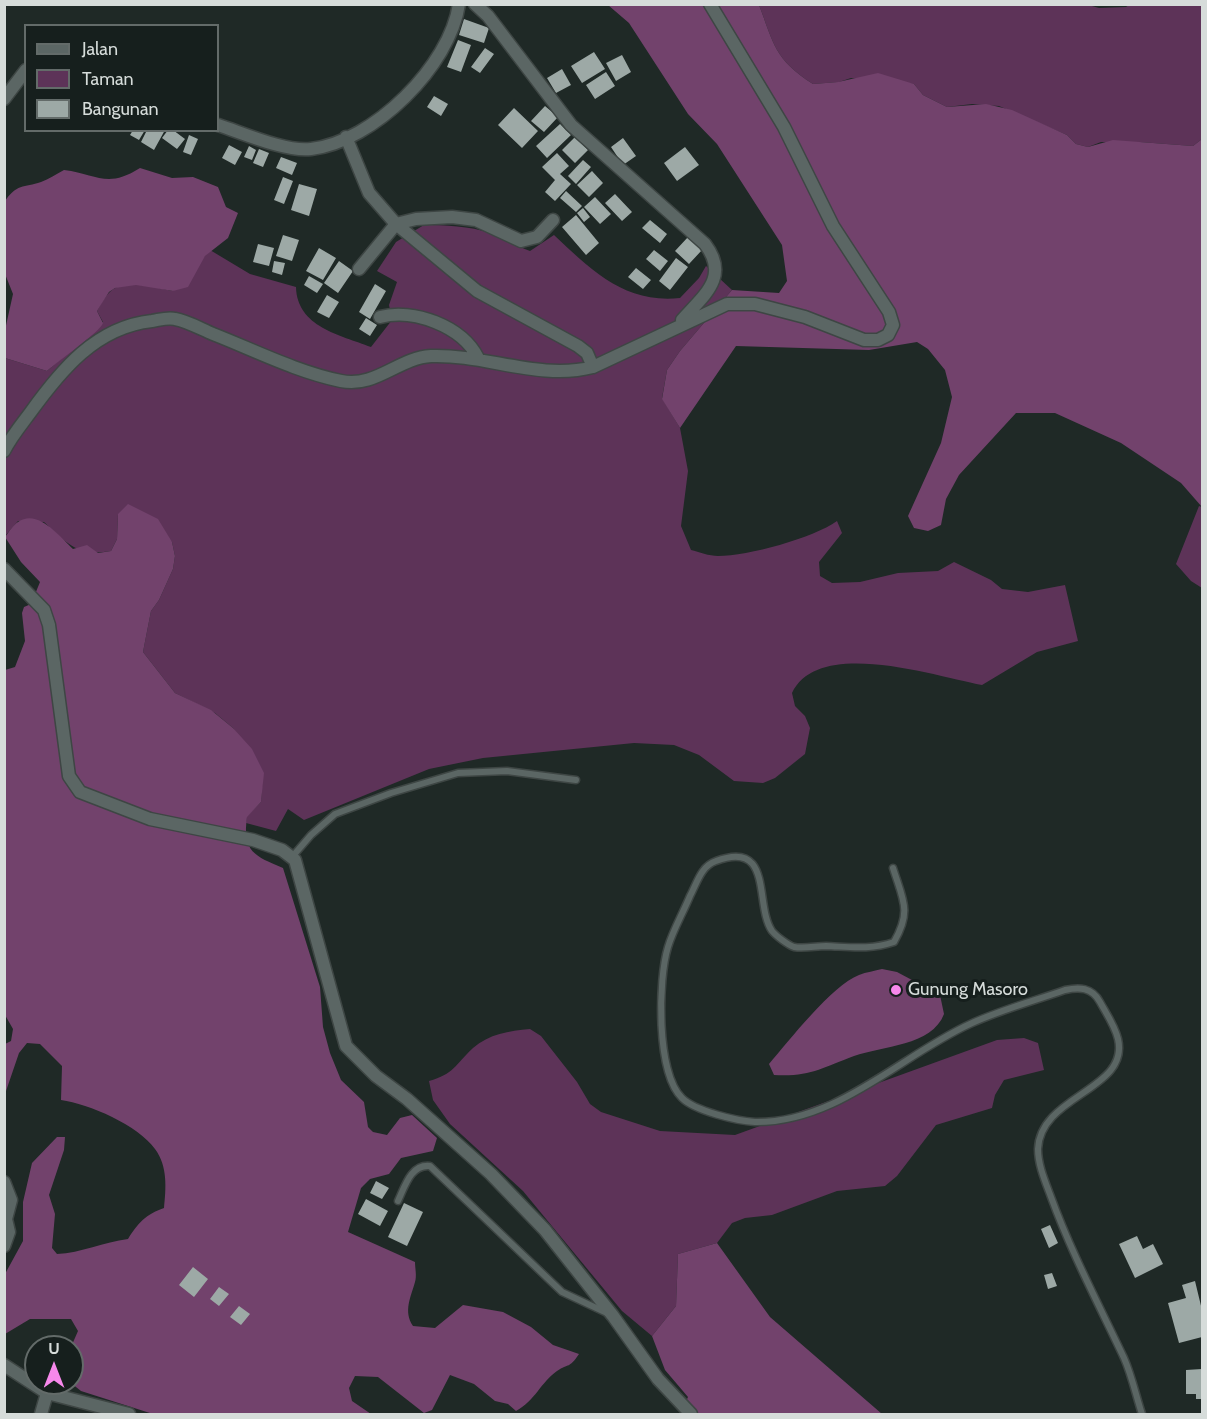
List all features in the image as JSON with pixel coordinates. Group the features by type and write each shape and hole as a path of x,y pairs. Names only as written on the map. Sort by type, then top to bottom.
{"street":[{"path":"219,125 303,149 321,147 345,137 385,116 421,81 450,35 459,4"},
{"path":"475,4 488,16 571,124 705,244 715,257 716,272 711,287 675,329"},
{"path":"4,451 56,376 99,339 117,328 141,322 173,318 297,367 341,381 360,382 373,379 425,357 478,358 555,372 573,372 593,367 727,304 755,304 775,309 805,317 864,340 878,340 888,336 893,325 889,312 833,226 784,127 710,4"},
{"path":"4,99 24,73"},
{"path":"345,137 369,194 396,224 477,291 578,346 587,354 593,367"},
{"path":"359,268 396,224 428,218 476,220 521,242 537,237 553,220"},
{"path":"380,317 405,313 431,321 471,345 478,358"},
{"path":"4,569 44,610 49,625 69,776 80,792 150,819 253,840 282,850 295,860 346,1046 376,1077 407,1099 491,1174 545,1230 613,1316 658,1379 691,1414"},
{"path":"4,1182 10,1200 5,1225 9,1232 4,1246"},
{"path":"4,1365 24,1378"},
{"path":"41,1414 46,1395"},
{"path":"55,1395 129,1414"}],"lane":[{"path":"292,857 310,835 335,814 391,793 458,773 507,771 576,780"},
{"path":"893,868 904,903 905,923 894,942 874,948 794,947 773,932 765,916 760,875 748,860 731,856 713,861 702,870 668,945 664,967 661,988 668,1071 681,1097 693,1107 752,1122 782,1121 808,1113 868,1085 969,1024 1065,990 1077,987 1089,990 1098,998 1118,1038 1119,1057 1112,1070 1053,1114 1041,1129 1038,1149 1040,1167 1060,1223 1125,1362 1142,1414"},
{"path":"398,1201 413,1171 423,1165 430,1166 562,1292 613,1316"}],"green space":[{"path":"1085,4 1099,8 1129,5 1202,5 1202,139 1193,146 1101,142 1088,147 1076,144 1067,135 999,106 972,104 947,107 923,95 914,84 851,78 839,82 813,84 790,67 777,50 759,5"},
{"path":"424,225 474,229 500,237 530,251 554,235 610,282 642,296 680,298 699,278 706,266 732,290 680,351 667,370 662,398 680,428 688,471 681,526 691,550 715,556 746,553 797,540 837,521 842,533 819,562 820,576 832,583 860,582 898,573 938,571 954,562 991,580 1002,589 1028,592 1065,585 1078,641 1037,652 982,685 908,669 851,663 826,667 806,676 792,693 795,706 805,716 810,728 805,754 775,778 763,783 734,781 699,755 674,745 634,743 483,758 429,769 304,820 288,809 276,831 246,823 247,816 261,802 263,773 233,728 215,713 175,693 143,652 151,611 159,600 173,569 175,556 172,542 118,514 117,539 111,551 89,552 73,547 44,522 18,521 5,536 5,358 47,371 103,322 97,311 111,291 117,287 132,284 173,291 210,250 250,274 296,287 298,301 304,312 322,328 371,347 392,320 389,305 397,282 377,271 396,242"},
{"path":"1199,506 1202,507 1202,588 1191,581 1176,564"},
{"path":"530,1029 541,1036 577,1082 590,1104 601,1112 660,1131 735,1135 997,1040 1024,1038 1038,1043 1044,1070 1004,1080 995,1095 992,1108 936,1125 897,1176 885,1186 837,1191 772,1215 745,1218 732,1223 717,1243 678,1254 676,1306 652,1336 622,1311 523,1191 450,1124 433,1100 429,1081 449,1072 479,1043 500,1034"}],"shaded area":[{"path":"608,5 759,5 777,50 790,67 813,84 838,82 878,73 914,84 923,95 947,107 986,104 1012,110 1067,135 1076,144 1088,147 1113,140 1193,146 1202,139 1202,507 1181,483 1121,443 1055,413 1016,413 959,475 946,499 941,525 928,531 914,528 908,516 941,443 952,397 945,370 928,349 917,342 869,350 736,346 680,428 662,399 667,370 680,351 732,290 779,293 787,281 782,245 717,144 688,114 629,23"},
{"path":"140,168 172,178 193,177 218,187 226,207 238,213 228,238 205,256 188,287 173,291 136,285 115,288 109,292 97,311 103,323 100,327 47,371 5,358 5,330 13,294 5,274 4,203 8,197 16,189 41,182 64,170 110,179 119,178"},
{"path":"128,504 158,519 172,542 175,556 173,569 159,600 151,611 143,652 175,693 211,710 233,728 252,749 264,773 261,802 247,817 247,838 249,845 258,856 283,868 320,987 323,1027 341,1080 364,1102 368,1127 373,1132 387,1135 400,1118 412,1115 437,1138 433,1151 401,1158 389,1174 370,1179 361,1188 348,1232 415,1262 416,1280 408,1309 413,1326 435,1328 463,1305 503,1312 531,1327 553,1345 579,1354 571,1364 551,1375 528,1402 516,1411 508,1404 495,1401 474,1384 450,1375 432,1410 424,1413 378,1377 355,1376 349,1388 352,1401 371,1414 153,1414 84,1392 84,1335 76,1335 78,1331 71,1319 30,1319 5,1334 5,1274 23,1241 23,1202 32,1163 57,1137 65,1137 64,1150 49,1195 55,1214 52,1248 57,1254 128,1239 143,1220 164,1208 164,1170 155,1149 137,1132 112,1117 85,1106 61,1100 62,1066 40,1044 27,1043 19,1053 5,1094 5,1044 11,1041 13,1029 5,1015 5,670 15,667 25,641 22,613 24,607 31,604 40,582 21,562 5,537 18,522 33,519 41,521 55,531 73,549 87,545 98,553 111,551 117,539 118,514"},
{"path":"882,969 897,972 940,995 944,1014 938,1025 918,1039 854,1056 824,1068 797,1075 774,1075 769,1064 824,1001 848,981 862,974"},
{"path":"717,1243 770,1317 882,1414 680,1414 688,1397 665,1370 652,1336 676,1306 678,1254"}],"building":[{"path":"464,19 489,28 484,43 459,35"},
{"path":"458,40 471,45 461,72 447,67"},
{"path":"485,48 494,54 480,73 471,67"},
{"path":"594,52 605,69 582,83 571,66"},
{"path":"622,55 631,72 616,81 606,63"},
{"path":"562,69 571,85 556,93 547,78"},
{"path":"606,72 615,86 595,99 586,85"},
{"path":"434,96 448,104 441,116 427,107"},
{"path":"545,106 558,117 544,132 531,121"},
{"path":"514,108 538,131 522,148 498,125"},
{"path":"560,124 571,135 547,158 536,146"},
{"path":"132,132 144,132 139,140 130,135"},
{"path":"146,132 164,132 154,150 141,142"},
{"path":"166,132 176,132 185,139 177,149 162,138"},
{"path":"189,135 198,139 191,155 183,152"},
{"path":"575,137 588,150 575,163 562,150"},
{"path":"623,138 636,156 623,165 611,147"},
{"path":"229,145 242,152 235,165 222,158"},
{"path":"249,146 256,150 252,160 244,157"},
{"path":"685,147 699,165 677,181 664,163"},
{"path":"259,149 269,153 263,167 253,163"},
{"path":"557,153 569,166 560,174 571,184 555,201 545,192 555,180 542,167"},
{"path":"281,157 297,163 292,175 276,168"},
{"path":"583,160 591,167 576,184 568,176"},
{"path":"592,171 603,183 589,197 577,185"},
{"path":"283,177 293,181 284,204 274,200"},
{"path":"299,184 317,189 309,216 291,210"},
{"path":"566,191 582,206 576,212 560,198"},
{"path":"615,194 632,212 622,221 605,203"},
{"path":"595,197 611,214 600,224 584,207"},
{"path":"583,208 590,217 584,222 577,213"},
{"path":"576,215 599,243 586,255 562,227"},
{"path":"650,220 667,234 660,243 642,228"},
{"path":"283,235 299,240 292,261 276,256"},
{"path":"688,237 702,250 689,264 675,251"},
{"path":"258,244 274,248 269,266 253,262"},
{"path":"319,248 336,258 323,280 306,271"},
{"path":"654,250 668,261 660,271 646,259"},
{"path":"676,258 688,267 670,290 659,281"},
{"path":"274,261 285,263 282,275 272,272"},
{"path":"339,261 353,271 338,293 324,283"},
{"path":"636,268 651,280 643,289 628,277"},
{"path":"309,276 323,284 317,293 304,285"},
{"path":"375,284 386,291 370,319 359,312"},
{"path":"327,295 339,302 329,318 317,312"},
{"path":"366,318 377,325 370,336 359,329"},
{"path":"376,1181 389,1188 382,1199 370,1193"},
{"path":"366,1199 388,1211 380,1226 358,1214"},
{"path":"404,1203 423,1212 407,1246 388,1237"},
{"path":"1050,1225 1058,1243 1049,1248 1041,1229"},
{"path":"1137,1236 1143,1249 1153,1244 1163,1264 1135,1278 1119,1244"},
{"path":"193,1267 208,1279 194,1297 179,1285"},
{"path":"1052,1273 1057,1286 1048,1289 1044,1275"},
{"path":"1195,1281 1202,1310 1202,1337 1179,1343 1168,1303 1186,1298 1182,1285"},
{"path":"219,1287 229,1294 219,1306 210,1299"},
{"path":"239,1306 250,1314 241,1325 230,1317"},
{"path":"1202,1369 1202,1399 1196,1399 1196,1394 1186,1394 1186,1370"}],"place":[{"name":"Gunung Masoro","path":"896,990"}]}
